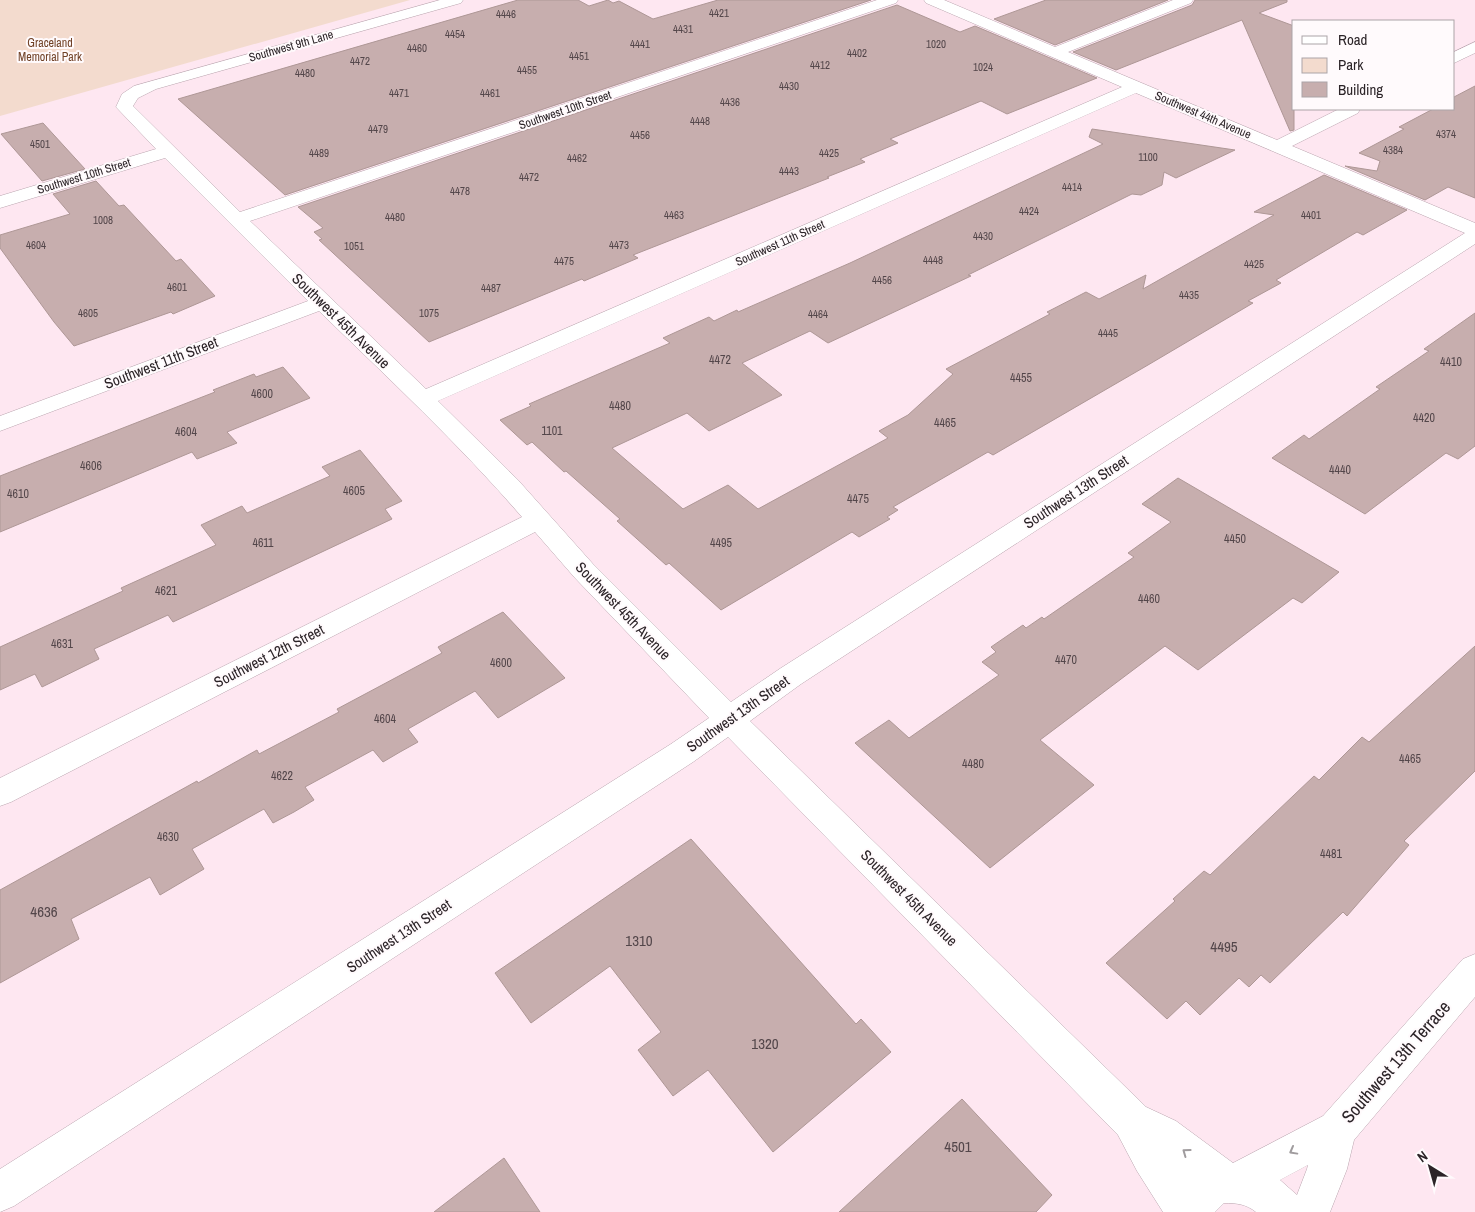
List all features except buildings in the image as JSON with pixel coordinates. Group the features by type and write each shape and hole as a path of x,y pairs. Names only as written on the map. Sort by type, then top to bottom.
{"street":[{"name":"Southwest 9th Lane","path":"128,98 135,92 154,84 456,0"},
{"name":"Southwest 10th Street","path":"238,219 891,0"},
{"name":"Southwest 44th Avenue","path":"931,0 1475,230"},
{"path":"1055,52 1186,0"},
{"path":"1455,57 1475,47"},
{"name":"Southwest 11th Street","path":"424,398 1136,87"},
{"name":"Southwest 45th Avenue","path":"128,98 124,107 126,111 169,151 321,302 424,398 509,486 625,614 1132,1121 1162,1135 1233,1183 1256,1188 1270,1196 1285,1212"},
{"path":"1277,147 1350,110"},
{"name":"Southwest 10th Street","path":"0,202 169,151"},
{"name":"Southwest 13th Street","path":"0,1192 666,764 791,676 1475,235"},
{"name":"Southwest 11th Street","path":"0,424 321,302"},
{"name":"Southwest 12th Street","path":"0,793 538,520"},
{"name":"Southwest 13th Terrace","path":"1194,1212 1203,1195 1213,1187 1233,1183 1337,1130 1475,971"},
{"name":"Southwest 45th Avenue","path":"1132,1121 1145,1150 1188,1212"},
{"name":"Southwest 13th Terrace","path":"1310,1212 1327,1169 1337,1130"}],"green space":[{"name":"Graceland Memorial Park","path":"0,0 410,0 0,116"}]}
